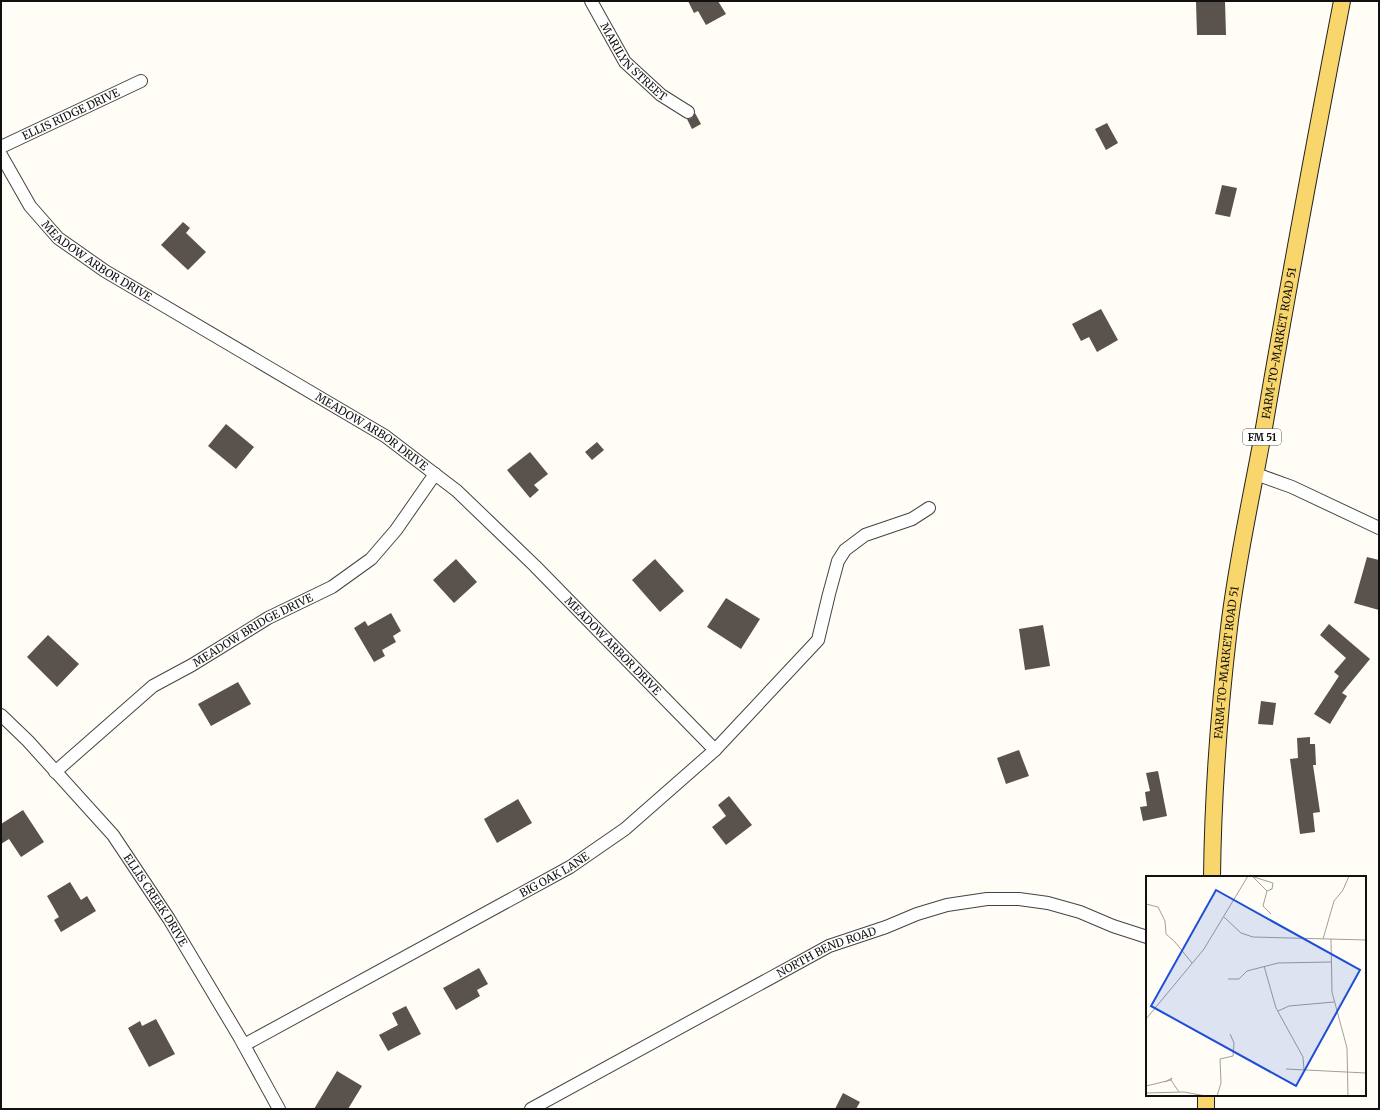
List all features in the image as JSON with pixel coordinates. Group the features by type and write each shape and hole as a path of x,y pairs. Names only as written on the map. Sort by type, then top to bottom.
{"main road":[{"name":"FARM-TO-MARKET ROAD 51","path":"1212,876 1215,772 1229,627 1243,537 1256,474 1297,236 1342,1"},
{"path":"1206,1096 1206,1109"}],"street":[{"name":"MARILYN STREET","path":"591,1 625,62 661,95 688,112"},
{"name":"ELLIS RIDGE DRIVE","path":"1,147 141,81"},
{"name":"MEADOW ARBOR DRIVE","path":"1,155 30,206 58,238 105,271 385,436 457,492 535,566 715,750"},
{"name":"MEADOW BRIDGE DRIVE","path":"56,772 153,686 192,665 268,618 332,587 371,559 396,530 435,474"},
{"path":"1256,474 1292,487 1379,528"},
{"name":"BIG OAK LANE","path":"244,1045 570,867 625,829 715,750 818,640 828,594 838,561 845,550 866,535 912,518 929,508"},
{"name":"ELLIS CREEK DRIVE","path":"1,715 28,741 113,835 169,919 244,1045 279,1109"},
{"name":"NORTH BEND ROAD","path":"531,1109 829,946 886,927 917,914 947,905 986,899 1019,899 1048,903 1080,912 1113,926 1146,937"}],"building":[{"path":"688,1 718,1 726,14 706,25 698,11 694,13"},
{"path":"1225,1 1226,35 1197,35 1196,2"},
{"path":"695,113 701,124 692,129 687,119 692,118"},
{"path":"1107,123 1118,143 1106,150 1095,129"},
{"path":"1222,185 1237,188 1230,217 1215,214"},
{"path":"183,222 190,228 186,233 206,252 188,270 161,245"},
{"path":"1101,309 1118,340 1097,352 1089,337 1081,341 1072,324"},
{"path":"226,424 254,447 236,469 208,446"},
{"path":"597,442 604,450 592,460 585,452"},
{"path":"530,452 548,474 534,485 539,490 530,498 507,470"},
{"path":"1367,557 1379,560 1379,610 1354,603"},
{"path":"456,559 477,582 454,603 433,580"},
{"path":"655,559 684,591 660,612 632,580"},
{"path":"726,598 760,619 741,649 707,627"},
{"path":"391,613 401,631 393,636 396,642 382,650 385,656 374,662 354,628 365,621 368,626"},
{"path":"1329,624 1370,659 1342,693 1347,696 1330,724 1314,714 1339,676 1334,672 1346,658 1320,635"},
{"path":"1043,625 1050,666 1025,670 1019,629"},
{"path":"48,635 79,664 57,687 27,657"},
{"path":"238,682 251,704 211,726 198,704"},
{"path":"1261,701 1276,703 1273,725 1258,724"},
{"path":"1310,737 1310,744 1315,744 1316,765 1313,765 1320,812 1313,813 1315,832 1300,834 1290,759 1298,758 1297,738"},
{"path":"1019,750 1029,776 1006,784 997,758"},
{"path":"1158,771 1167,816 1143,821 1140,807 1147,806 1145,792 1150,791 1146,773"},
{"path":"729,796 752,825 726,845 712,827 726,816 718,805"},
{"path":"518,799 532,823 497,843 484,819"},
{"path":"23,810 44,842 21,857 9,839 1,844 1,824"},
{"path":"70,882 81,900 87,896 96,911 61,932 54,920 59,917 47,896"},
{"path":"479,968 488,984 477,990 480,996 456,1010 443,988"},
{"path":"406,1006 421,1034 388,1051 379,1035 398,1025 392,1013"},
{"path":"156,1019 175,1054 149,1067 128,1028 140,1021 142,1026"},
{"path":"337,1071 362,1086 348,1109 314,1109"},
{"path":"843,1093 860,1102 856,1109 835,1109"}]}
